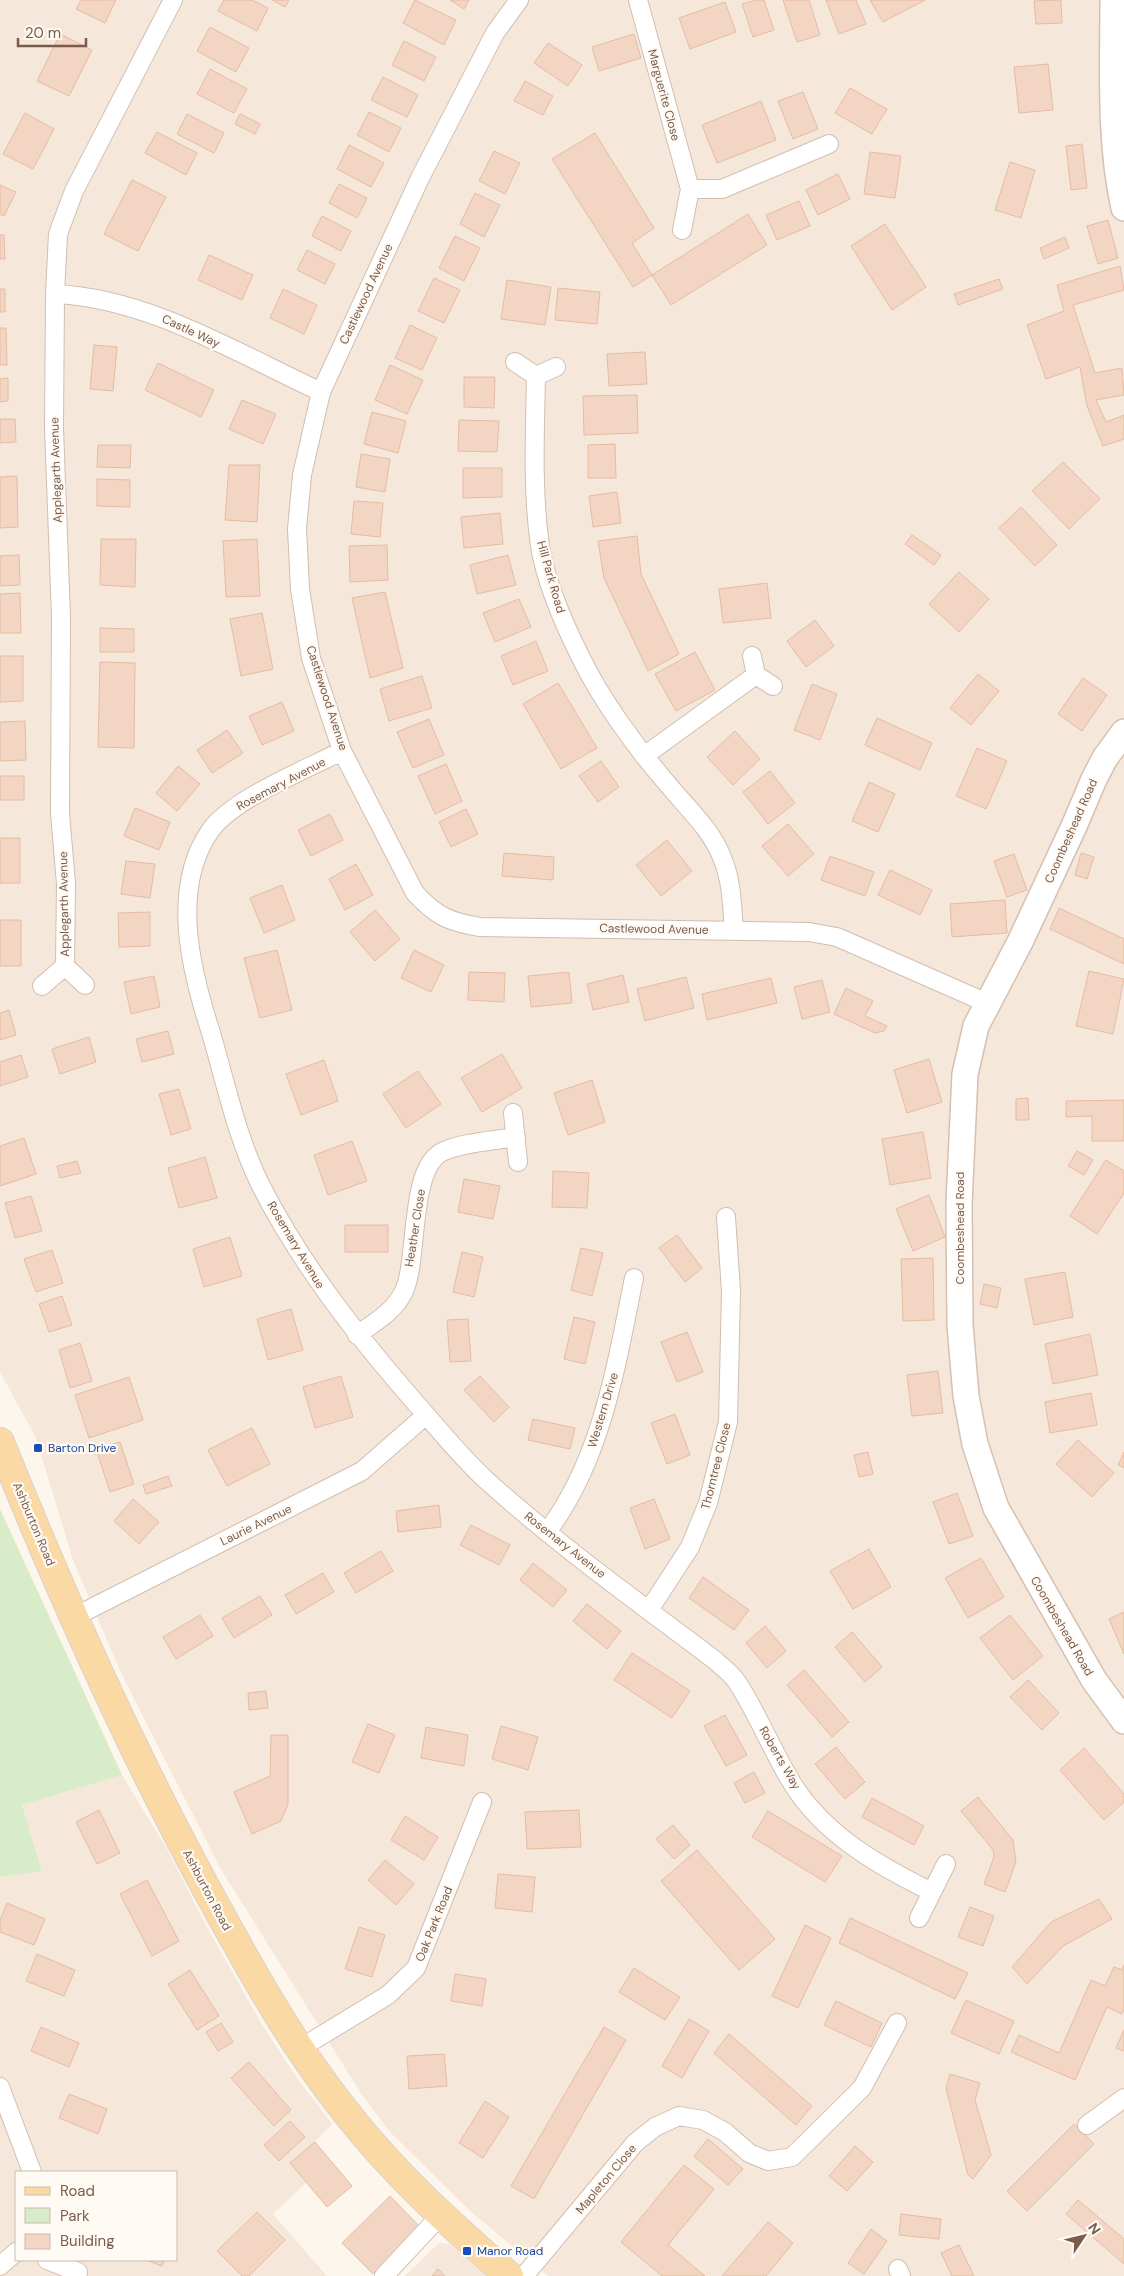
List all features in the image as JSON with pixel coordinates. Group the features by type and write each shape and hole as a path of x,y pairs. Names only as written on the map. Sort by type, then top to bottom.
{"main road":[{"name":"Ashburton Road","path":"0,1442 115,1710 174,1828 260,1986 299,2049 345,2112 383,2156 440,2216 509,2276"}],"street":[{"name":"Applegarth Avenue","path":"85,985 65,966 66,884 60,813 61,617 54,428 55,294 58,234 74,191 173,0"},
{"name":"Castlewood Avenue","path":"519,0 494,33 420,178 321,392 302,475 297,529 300,589 311,658 342,751 415,893 431,911 454,923 480,927 809,932 837,937 987,1003"},
{"name":"Marguerite Close","path":"638,0 690,189 682,230"},
{"path":"1113,0 1112,94 1124,208"},
{"path":"690,189 722,189 829,144"},
{"name":"Castle Way","path":"55,294 106,300 154,313 321,392"},
{"path":"514,362 536,376 556,366"},
{"name":"Hill Park Road","path":"536,376 535,465 540,547 555,599 580,658 644,756 710,833 723,860 730,887 734,930"},
{"path":"752,656 756,675 773,686"},
{"path":"644,756 756,675"},
{"name":"Coombeshead Road","path":"1124,732 1105,758 1094,779 1076,824 1020,942 987,1003 971,1040 965,1074 959,1204 960,1325 966,1396 975,1444 996,1508 1089,1672 1124,1721"},
{"name":"Rosemary Avenue","path":"342,751 262,791 232,809 211,829 198,855 190,886 187,920 192,966 201,1002 246,1149 261,1185 319,1285 357,1335 426,1415 483,1477 547,1532 716,1661"},
{"name":"Applegarth Avenue","path":"42,986 65,966"},
{"path":"514,1113 518,1162"},
{"name":"Heather Close","path":"357,1335 390,1311 404,1291 419,1192 428,1166 442,1151 516,1137"},
{"name":"Thorntree Close","path":"649,1610 690,1547 708,1503 728,1422 731,1291 726,1217"},
{"name":"Western Drive","path":"547,1532 567,1506 581,1477 604,1413 618,1355 633,1277"},
{"name":"Laurie Avenue","path":"74,1617 362,1470 426,1415"},
{"name":"Roberts Way","path":"716,1661 736,1681 793,1785 819,1818 847,1843 896,1874 932,1892"},
{"name":"Oak Park Road","path":"299,2049 388,1995 416,1968 482,1802"},
{"path":"919,1918 946,1864"},
{"name":"Mapleton Close","path":"524,2276 635,2143 655,2127 679,2116 702,2120 725,2132 749,2153 768,2161 792,2157 862,2088 897,2023"},
{"path":"0,2087 32,2171"},
{"path":"1087,2125 1121,2106"},
{"path":"384,2276 440,2216"},
{"path":"0,2266 15,2251"},
{"path":"50,2261 77,2269"}],"shaded area":[{"path":"0,0 1124,0 1124,2276 548,2276 469,2210 390,2132 362,2095 219,1866 121,1673 73,1560 36,1438 0,1372"},
{"path":"122,1775 167,1849 203,1920 262,2025 300,2082 332,2124 315,2142 290,2163 306,2183 273,2214 327,2276 0,2276 0,1877 42,1870 22,1805"},
{"path":"439,2243 450,2244 486,2276 405,2276"}],"green space":[{"path":"0,1509 122,1775 22,1805 42,1871 0,1877"}],"building":[{"path":"81,0 116,0 105,23 76,9"},
{"path":"224,0 252,0 268,8 257,31 218,11"},
{"path":"272,0 289,0 285,7"},
{"path":"415,0 456,20 444,45 403,23"},
{"path":"450,0 469,0 464,9"},
{"path":"764,0 774,30 753,37 742,4"},
{"path":"783,0 809,0 820,35 797,42"},
{"path":"826,0 856,0 866,24 839,34"},
{"path":"870,0 925,0 883,22"},
{"path":"1061,0 1062,23 1036,24 1034,1"},
{"path":"725,2 736,32 690,49 679,18"},
{"path":"210,27 249,48 236,72 197,51"},
{"path":"60,34 92,50 69,96 37,81"},
{"path":"634,34 641,58 599,71 592,47"},
{"path":"404,41 436,57 424,81 392,65"},
{"path":"548,43 582,65 568,86 534,63"},
{"path":"1048,64 1053,110 1019,113 1014,67"},
{"path":"210,69 247,89 234,113 197,94"},
{"path":"383,77 418,95 407,117 371,100"},
{"path":"525,81 553,96 543,115 514,101"},
{"path":"850,88 887,109 872,134 835,113"},
{"path":"803,92 818,129 793,139 778,101"},
{"path":"761,101 776,140 717,163 702,125"},
{"path":"369,112 401,128 389,152 357,135"},
{"path":"25,113 54,129 33,169 3,154"},
{"path":"187,114 224,133 214,153 177,134"},
{"path":"240,114 260,124 255,134 235,124"},
{"path":"157,132 197,153 186,175 145,153"},
{"path":"595,133 654,228 632,243 652,275 633,287 552,159"},
{"path":"1082,144 1087,188 1071,190 1066,146"},
{"path":"349,145 384,163 371,187 337,169"},
{"path":"494,151 520,163 505,194 479,181"},
{"path":"870,152 901,156 895,198 864,194"},
{"path":"1010,162 1035,170 1021,218 995,210"},
{"path":"838,174 850,199 818,215 806,190"},
{"path":"132,180 166,197 138,251 104,234"},
{"path":"339,184 367,198 357,218 329,203"},
{"path":"0,185 16,192 4,216 0,214"},
{"path":"475,193 500,205 484,237 460,224"},
{"path":"799,201 810,226 777,240 766,215"},
{"path":"748,214 767,245 671,305 652,275"},
{"path":"322,216 351,231 341,251 312,236"},
{"path":"1108,220 1118,258 1098,264 1087,226"},
{"path":"885,224 926,287 892,310 851,246"},
{"path":"0,235 4,235 5,259 0,259"},
{"path":"455,236 480,248 464,281 439,268"},
{"path":"1065,237 1069,248 1044,259 1040,248"},
{"path":"307,250 335,264 325,284 297,270"},
{"path":"209,255 253,275 242,300 198,280"},
{"path":"1120,266 1124,290 1073,305 1095,373 1122,368 1124,395 1096,400 1106,422 1124,415 1124,439 1103,446 1087,406 1080,367 1046,379 1027,325 1064,311 1057,285"},
{"path":"434,278 460,290 444,323 418,311"},
{"path":"999,279 1003,289 958,305 954,294"},
{"path":"507,280 551,287 545,325 501,319"},
{"path":"558,288 600,292 597,324 555,320"},
{"path":"0,289 5,289 5,312 0,312"},
{"path":"283,289 317,305 304,334 270,318"},
{"path":"410,325 437,338 422,370 395,358"},
{"path":"0,328 6,328 7,365 0,365"},
{"path":"94,345 117,347 113,391 90,389"},
{"path":"645,352 647,384 609,386 607,354"},
{"path":"158,363 214,390 201,417 145,390"},
{"path":"390,365 423,380 407,414 375,400"},
{"path":"464,377 495,377 494,408 464,407"},
{"path":"8,378 8,401 0,402 0,379"},
{"path":"637,395 638,433 584,435 583,396"},
{"path":"242,400 276,414 263,444 229,429"},
{"path":"372,412 406,421 398,453 364,444"},
{"path":"0,419 15,419 16,442 0,443"},
{"path":"459,420 499,421 497,452 458,451"},
{"path":"615,444 616,478 588,478 588,445"},
{"path":"98,445 131,445 130,468 97,467"},
{"path":"361,454 390,459 385,492 356,487"},
{"path":"1063,462 1100,499 1069,529 1032,491"},
{"path":"229,465 260,465 257,522 225,520"},
{"path":"463,468 502,468 502,497 463,498"},
{"path":"17,476 18,527 0,528 0,477"},
{"path":"97,479 130,480 130,507 97,506"},
{"path":"617,492 621,523 593,527 589,496"},
{"path":"354,501 383,503 380,537 351,534"},
{"path":"1021,507 1057,545 1035,566 999,528"},
{"path":"500,513 503,544 464,548 461,517"},
{"path":"912,535 941,555 934,565 905,544"},
{"path":"637,536 641,574 679,654 648,671 604,578 598,541"},
{"path":"101,539 136,539 135,587 100,585"},
{"path":"257,539 260,596 226,597 223,541"},
{"path":"387,545 388,580 350,582 349,546"},
{"path":"19,555 20,585 0,586 0,556"},
{"path":"508,555 516,585 477,594 470,565"},
{"path":"959,572 989,599 959,632 929,604"},
{"path":"767,583 771,618 723,623 719,589"},
{"path":"385,592 403,668 370,678 352,598"},
{"path":"20,593 21,633 0,633 0,594"},
{"path":"519,599 531,627 495,642 483,613"},
{"path":"262,613 273,669 241,676 230,619"},
{"path":"815,620 834,646 806,667 787,641"},
{"path":"100,628 134,629 134,652 100,652"},
{"path":"536,641 548,671 513,685 501,656"},
{"path":"695,652 715,690 676,711 655,674"},
{"path":"0,656 23,656 23,701 0,702"},
{"path":"100,662 135,663 134,748 98,747"},
{"path":"978,674 999,691 971,725 950,708"},
{"path":"422,676 432,708 389,721 380,689"},
{"path":"1083,678 1107,695 1082,731 1058,714"},
{"path":"558,683 597,748 561,769 523,704"},
{"path":"812,684 837,694 820,740 794,730"},
{"path":"282,702 294,731 262,745 249,716"},
{"path":"877,718 932,743 920,770 865,745"},
{"path":"429,719 444,755 413,768 397,732"},
{"path":"25,721 26,760 0,761 0,722"},
{"path":"227,730 243,753 212,773 197,750"},
{"path":"735,731 760,759 733,785 707,757"},
{"path":"977,748 1007,761 986,809 956,796"},
{"path":"601,761 619,787 598,802 579,776"},
{"path":"446,764 462,801 435,814 418,776"},
{"path":"178,766 200,784 177,811 156,793"},
{"path":"770,771 795,803 768,824 743,792"},
{"path":"0,776 24,776 24,800 0,800"},
{"path":"869,782 895,794 878,832 852,821"},
{"path":"135,808 170,822 159,850 124,836"},
{"path":"466,809 478,834 451,847 439,822"},
{"path":"330,814 343,840 311,856 298,830"},
{"path":"788,824 814,854 788,876 762,846"},
{"path":"0,838 20,838 20,883 0,883"},
{"path":"667,840 692,871 661,896 636,865"},
{"path":"504,853 554,857 553,880 502,876"},
{"path":"1081,853 1094,857 1087,879 1075,875"},
{"path":"1014,854 1027,890 1007,897 994,861"},
{"path":"830,856 874,872 865,896 821,880"},
{"path":"126,861 155,864 150,898 121,894"},
{"path":"356,864 373,895 345,910 329,879"},
{"path":"890,870 932,890 920,915 878,895"},
{"path":"282,885 295,920 264,933 250,898"},
{"path":"1005,900 1007,933 952,937 950,904"},
{"path":"1059,908 1124,939 1124,964 1050,929"},
{"path":"375,910 400,939 375,961 350,932"},
{"path":"150,912 150,946 119,947 118,913"},
{"path":"0,920 21,920 21,966 0,966"},
{"path":"277,950 292,1010 260,1018 244,958"},
{"path":"414,950 444,965 431,992 401,978"},
{"path":"1089,971 1124,979 1113,1034 1076,1026"},
{"path":"469,972 505,973 504,1002 468,1000"},
{"path":"569,972 572,1003 531,1007 528,976"},
{"path":"623,975 629,1002 593,1010 587,984"},
{"path":"154,976 160,1007 131,1014 124,982"},
{"path":"686,977 694,1008 645,1021 637,989"},
{"path":"771,978 777,1003 707,1020 702,994"},
{"path":"822,980 830,1012 802,1019 794,987"},
{"path":"846,988 873,1001 865,1016 887,1026 884,1031 875,1033 834,1014"},
{"path":"9,1010 16,1035 0,1040 0,1013"},
{"path":"168,1031 174,1054 142,1062 136,1039"},
{"path":"89,1037 96,1062 60,1074 52,1049"},
{"path":"502,1054 522,1088 482,1112 461,1078"},
{"path":"21,1055 28,1077 0,1086 0,1062"},
{"path":"929,1059 942,1102 907,1113 894,1070"},
{"path":"324,1060 338,1101 301,1115 286,1074"},
{"path":"418,1071 441,1104 406,1128 383,1094"},
{"path":"592,1080 605,1122 568,1135 554,1093"},
{"path":"179,1089 191,1129 171,1135 159,1094"},
{"path":"1028,1098 1029,1120 1016,1120 1016,1099"},
{"path":"1124,1100 1124,1141 1092,1141 1092,1116 1066,1117 1066,1101"},
{"path":"923,1132 931,1178 890,1185 882,1139"},
{"path":"24,1138 36,1174 0,1186 0,1146"},
{"path":"352,1141 367,1181 328,1195 314,1155"},
{"path":"1077,1151 1093,1160 1084,1175 1068,1166"},
{"path":"205,1157 217,1198 179,1208 168,1168"},
{"path":"1106,1160 1124,1171 1124,1193 1097,1234 1070,1216"},
{"path":"77,1161 81,1173 60,1178 57,1166"},
{"path":"553,1171 589,1173 587,1208 552,1207"},
{"path":"464,1179 500,1186 493,1219 458,1212"},
{"path":"929,1195 945,1237 913,1251 896,1209"},
{"path":"31,1196 42,1231 15,1238 5,1203"},
{"path":"345,1225 388,1225 388,1252 345,1252"},
{"path":"677,1235 702,1268 685,1282 659,1248"},
{"path":"230,1237 242,1276 204,1287 193,1249"},
{"path":"581,1248 603,1253 592,1296 571,1290"},
{"path":"52,1250 63,1283 36,1292 24,1259"},
{"path":"462,1252 483,1257 474,1297 453,1292"},
{"path":"933,1258 934,1320 903,1321 901,1259"},
{"path":"1065,1272 1073,1317 1034,1325 1025,1279"},
{"path":"984,1284 1001,1288 997,1308 980,1304"},
{"path":"62,1296 72,1325 49,1332 39,1304"},
{"path":"291,1309 303,1350 268,1360 257,1319"},
{"path":"574,1317 595,1322 585,1364 564,1359"},
{"path":"468,1319 471,1361 450,1362 447,1320"},
{"path":"687,1332 703,1372 677,1382 661,1342"},
{"path":"1090,1334 1098,1375 1053,1384 1045,1344"},
{"path":"80,1343 92,1381 70,1388 59,1350"},
{"path":"938,1371 943,1413 912,1416 907,1375"},
{"path":"341,1376 353,1417 315,1428 303,1387"},
{"path":"480,1376 509,1407 494,1422 464,1390"},
{"path":"129,1377 143,1420 89,1438 75,1395"},
{"path":"1091,1393 1097,1425 1050,1433 1045,1402"},
{"path":"675,1414 690,1455 667,1464 651,1423"},
{"path":"533,1419 575,1428 570,1449 528,1440"},
{"path":"252,1428 270,1464 227,1486 208,1450"},
{"path":"1078,1440 1114,1473 1092,1497 1056,1464"},
{"path":"120,1442 134,1484 110,1492 96,1449"},
{"path":"868,1452 873,1474 859,1477 854,1455"},
{"path":"1124,1452 1124,1468 1118,1465"},
{"path":"168,1476 172,1486 146,1494 143,1485"},
{"path":"957,1493 973,1536 949,1544 933,1502"},
{"path":"133,1499 159,1522 139,1544 114,1521"},
{"path":"654,1499 670,1539 645,1549 630,1508"},
{"path":"439,1505 441,1527 398,1532 396,1511"},
{"path":"471,1525 510,1545 499,1565 460,1545"},
{"path":"869,1549 891,1587 853,1609 830,1571"},
{"path":"381,1551 393,1571 356,1593 344,1573"},
{"path":"981,1558 1004,1597 968,1618 945,1578"},
{"path":"533,1563 567,1590 553,1607 520,1580"},
{"path":"323,1573 334,1592 296,1614 285,1595"},
{"path":"703,1577 749,1610 734,1630 689,1598"},
{"path":"260,1596 272,1615 234,1638 222,1618"},
{"path":"587,1604 621,1631 607,1649 573,1621"},
{"path":"1124,1612 1124,1654 1109,1619"},
{"path":"200,1615 213,1636 176,1659 163,1637"},
{"path":"1010,1615 1043,1656 1013,1680 980,1638"},
{"path":"765,1626 786,1651 767,1668 746,1643"},
{"path":"852,1632 882,1667 865,1682 835,1647"},
{"path":"632,1653 690,1691 672,1718 614,1680"},
{"path":"804,1670 849,1722 832,1737 787,1685"},
{"path":"1028,1680 1059,1713 1042,1730 1010,1697"},
{"path":"266,1691 268,1708 249,1710 248,1693"},
{"path":"725,1715 747,1755 726,1766 704,1726"},
{"path":"368,1724 395,1735 379,1773 352,1762"},
{"path":"501,1726 538,1737 528,1770 492,1759"},
{"path":"426,1727 468,1735 464,1766 421,1758"},
{"path":"271,1735 288,1735 288,1804 281,1821 252,1834 234,1792 270,1776"},
{"path":"836,1747 865,1782 845,1799 815,1764"},
{"path":"1084,1748 1124,1794 1124,1802 1104,1820 1060,1770"},
{"path":"754,1772 765,1793 745,1803 734,1783"},
{"path":"978,1797 1013,1840 1016,1862 1005,1892 984,1884 994,1857 993,1850 961,1811"},
{"path":"872,1798 924,1826 914,1845 862,1817"},
{"path":"99,1810 120,1853 97,1864 76,1822"},
{"path":"579,1810 581,1847 527,1849 525,1812"},
{"path":"768,1811 842,1856 825,1882 752,1837"},
{"path":"405,1816 438,1837 424,1860 391,1840"},
{"path":"673,1825 690,1845 674,1859 656,1839"},
{"path":"697,1850 775,1939 739,1970 661,1881"},
{"path":"385,1860 414,1884 396,1905 368,1880"},
{"path":"498,1874 535,1877 532,1912 495,1908"},
{"path":"147,1880 179,1941 152,1956 120,1894"},
{"path":"1099,1899 1112,1919 1063,1946 1027,1984 1012,1967 1051,1922"},
{"path":"7,1903 45,1919 34,1945 0,1932 0,1920"},
{"path":"970,1907 994,1916 983,1946 958,1937"},
{"path":"850,1918 968,1973 955,1999 839,1943"},
{"path":"805,1925 831,1938 798,2008 772,1996"},
{"path":"359,1927 385,1935 372,1977 345,1969"},
{"path":"37,1954 75,1970 64,1996 26,1981"},
{"path":"1124,1965 1124,2010 1122,2014 1107,2007 1075,2080 1011,2052 1019,2035 1059,2053 1091,1980 1105,1986 1114,1967 1122,1970"},
{"path":"634,1968 680,1997 665,2020 619,1992"},
{"path":"190,1970 219,2016 197,2030 168,1984"},
{"path":"455,1974 486,1979 482,2006 451,2001"},
{"path":"966,2000 1014,2021 999,2054 951,2033"},
{"path":"836,2001 882,2023 871,2047 824,2025"},
{"path":"689,2019 709,2031 682,2078 662,2066"},
{"path":"221,2023 233,2042 218,2051 206,2032"},
{"path":"41,2027 79,2043 69,2067 31,2051"},
{"path":"604,2027 626,2040 534,2199 511,2186"},
{"path":"1124,2030 1124,2051 1116,2048"},
{"path":"729,2034 812,2106 796,2125 714,2053"},
{"path":"444,2054 447,2086 409,2089 407,2056"},
{"path":"249,2062 291,2110 274,2126 231,2078"},
{"path":"950,2074 980,2083 975,2100 991,2155 973,2179 968,2175 946,2088"},
{"path":"69,2094 107,2109 98,2134 59,2118"},
{"path":"485,2101 509,2117 483,2158 459,2143"},
{"path":"290,2121 305,2137 279,2161 264,2145"},
{"path":"1074,2124 1094,2144 1027,2211 1007,2191"},
{"path":"708,2139 743,2169 728,2185 694,2156"},
{"path":"315,2142 352,2186 327,2207 290,2163"},
{"path":"855,2146 873,2162 847,2191 829,2176"},
{"path":"684,2165 714,2189 668,2245 705,2276 662,2276 621,2242"},
{"path":"390,2196 420,2227 373,2274 342,2243"},
{"path":"1078,2200 1124,2239 1124,2264 1066,2214"},
{"path":"257,2212 285,2240 249,2276 242,2276 217,2251"},
{"path":"901,2214 941,2219 939,2239 899,2235"},
{"path":"768,2222 793,2243 766,2276 722,2276"},
{"path":"871,2229 887,2241 864,2274 848,2263"},
{"path":"959,2245 974,2276 952,2276 941,2253"},
{"path":"149,2261 164,2261 162,2266"},
{"path":"438,2269 445,2276 432,2276"}],"place":[{"name":"Barton Drive","path":"38,1448"},
{"name":"Manor Road","path":"467,2251"}]}
